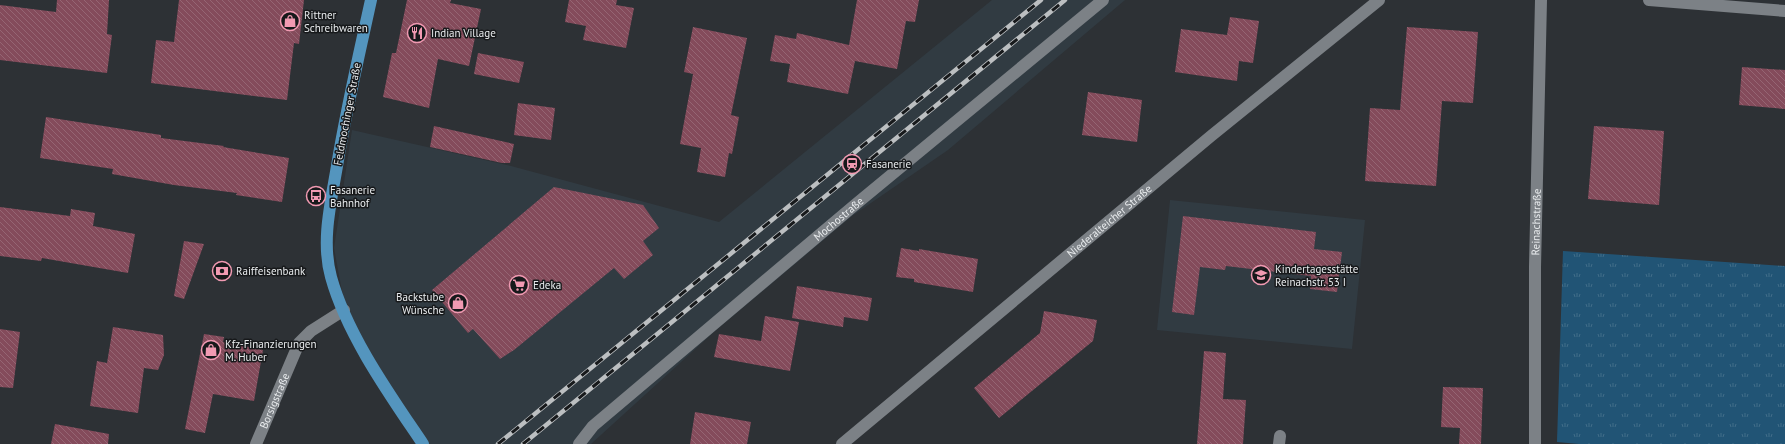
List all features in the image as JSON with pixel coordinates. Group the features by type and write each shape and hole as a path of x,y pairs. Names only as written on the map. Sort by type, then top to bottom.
{"main road":[{"name":"Feldmochinger Straße","path":"371,0 346,117 327,228 331,277 359,343 377,374 423,444"}],"street":[{"name":"Mochostraße","path":"579,444 593,426 856,204 1102,0"},
{"name":"Niederalteicher Straße","path":"842,444 1211,136 1379,0"},
{"name":"Reinachstraße","path":"1535,444 1535,267 1541,0"},
{"path":"1649,0 1785,11"},
{"name":"Borsigstraße","path":"256,444 299,343 311,331 344,310"}],"shaded area":[{"path":"992,0 1125,0 948,150 852,216 714,332 591,444 420,444 350,335 334,248 352,130 511,166 719,222"},
{"name":"Kindertagesstätte Reinachstr. 53 I","path":"1170,200 1365,220 1352,349 1157,330"}],"green space":[{"path":"1563,251 1785,266 1785,444 1579,444 1557,442"}],"building":[{"path":"57,0 109,0 107,34 112,35 107,73 0,60 0,5 56,12"},
{"path":"179,0 304,0 299,44 294,43 287,100 151,83 156,40 174,42"},
{"path":"407,0 451,0 450,3 481,9 469,66 438,59 429,108 383,97 392,53 396,53"},
{"path":"569,0 617,0 616,5 634,8 626,48 583,40 586,26 565,22"},
{"path":"857,0 919,0 915,22 906,21 897,69 855,61 848,94 787,82 790,64 770,61 775,35 796,39 797,33 849,45"},
{"path":"1230,17 1259,21 1253,63 1239,61 1237,81 1175,72 1181,29 1227,35"},
{"path":"693,27 747,38 731,115 739,117 732,154 729,153 725,177 697,172 701,148 680,144 693,74 684,72"},
{"path":"1407,27 1478,32 1473,103 1442,101 1436,186 1365,181 1370,108 1400,110"},
{"path":"478,53 524,62 519,83 474,74"},
{"path":"1742,67 1785,70 1785,109 1739,105"},
{"path":"1088,92 1142,100 1137,142 1082,135"},
{"path":"518,103 555,108 551,140 514,135"},
{"path":"46,117 161,135 161,138 224,146 223,147 289,158 282,202 236,195 237,193 174,185 112,174 113,169 40,158"},
{"path":"434,126 514,144 510,163 502,163 430,147"},
{"path":"1594,126 1664,131 1659,205 1588,199"},
{"path":"554,187 643,205 659,228 643,241 653,255 624,279 614,268 514,350 500,359 473,329 468,333 432,290"},
{"path":"0,207 70,216 71,209 95,213 93,226 135,234 128,273 42,258 41,261 0,256"},
{"path":"1183,216 1316,232 1314,249 1342,252 1337,292 1310,289 1311,276 1226,266 1225,270 1200,267 1194,315 1172,312"},
{"path":"184,241 204,244 184,299 174,296"},
{"path":"901,248 919,251 919,249 978,259 973,292 914,282 914,279 896,277"},
{"path":"797,286 872,298 868,321 844,317 843,327 792,318"},
{"path":"1044,311 1097,320 1093,341 999,418 974,388 1040,333"},
{"path":"765,316 799,322 790,371 714,357 719,334 761,341"},
{"path":"113,327 163,335 164,355 158,370 144,368 138,413 90,406 97,361 107,363"},
{"path":"0,329 20,332 13,388 0,387"},
{"path":"204,334 224,337 223,342 263,350 254,401 213,394 205,433 185,429"},
{"path":"1204,351 1226,353 1223,399 1246,400 1243,444 1197,444"},
{"path":"1443,387 1483,388 1481,444 1459,444 1460,428 1441,427"},
{"path":"695,412 751,422 747,444 690,444"},
{"path":"55,424 109,434 108,444 51,444"}],"railway":[{"path":"498,444 1041,0"},
{"path":"523,444 1065,0"}],"place":[{"name":"Rittner Schreibwaren","path":"290,21"},
{"name":"Indian Village","path":"417,33"},
{"name":"Fasanerie","path":"852,164"},
{"name":"Fasanerie Bahnhof","path":"316,196"},
{"name":"Raiffeisenbank","path":"222,271"},
{"name":"Kindertagesstätte Reinachstr. 53 I","path":"1261,275"},
{"name":"Edeka","path":"519,285"},
{"name":"Backstube Wünsche","path":"458,303"},
{"name":"Kfz-Finanzierungen M. Huber","path":"211,350"}]}
